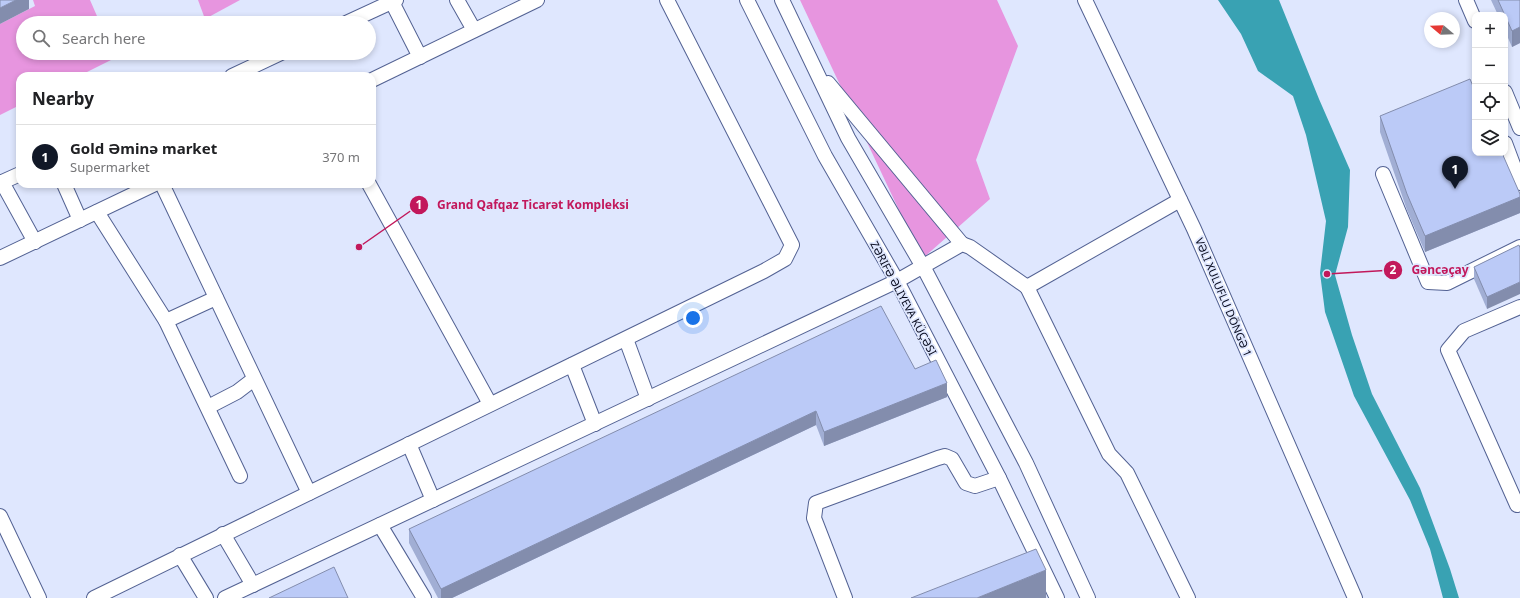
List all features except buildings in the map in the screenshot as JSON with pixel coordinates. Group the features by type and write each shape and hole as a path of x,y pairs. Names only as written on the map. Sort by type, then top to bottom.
{"street":[{"path":"457,0 474,30"},
{"path":"376,78 537,0"},
{"path":"94,598 626,339 764,271 785,259 792,245 667,0"},
{"name":"ZƏRIFƏ ƏLIYEVA KÜÇƏSI","path":"747,0 825,156 897,282 999,478 1057,598"},
{"path":"782,0 848,138 922,266 1026,463 1088,598"},
{"name":"VƏLI XULUFLU DÖNGƏ 1","path":"1085,0 1194,229 1354,598"},
{"path":"1466,0 1472,14"},
{"path":"361,16 394,1 420,57"},
{"path":"241,72 266,60"},
{"path":"815,68 962,244 970,247 1027,287 1109,454 1128,473 1188,598"},
{"path":"1509,113 1520,128"},
{"path":"1508,151 1520,183"},
{"path":"1383,174 1428,282 1447,283 1520,247"},
{"path":"16,176 1,182 35,242"},
{"path":"66,188 80,220"},
{"path":"0,258 147,188"},
{"path":"164,188 309,493"},
{"path":"371,188 490,404"},
{"path":"1027,287 1180,200"},
{"path":"97,212 166,321 240,476"},
{"path":"225,598 897,282 962,244"},
{"path":"166,321 216,298"},
{"path":"1517,505 1448,350 1464,331 1520,307"},
{"path":"626,339 648,399"},
{"path":"572,365 595,424"},
{"path":"208,407 237,392 254,379"},
{"path":"409,444 433,500"},
{"path":"845,598 814,518 816,503 945,456 952,459 966,483 975,486 999,478"},
{"path":"0,516 39,598"},
{"path":"380,525 424,598"},
{"path":"223,534 253,585"},
{"path":"180,555 206,598"}],"shaded area":[{"path":"33,0 90,0 97,16 16,16 16,60 111,60 87,72 16,72 16,107 0,115 0,24 35,6"},
{"path":"198,0 240,0 211,16 204,16"},
{"path":"800,0 997,0 1018,46 976,160 990,199 922,259"}],"water":[{"path":"1218,0 1279,0 1319,99 1350,170 1348,227 1335,275 1352,335 1372,394 1420,488 1450,569 1459,598 1443,598 1430,549 1410,500 1354,396 1325,312 1320,273 1326,221 1306,135 1293,96 1258,71 1241,34"}],"place":[{"name":"Gold Əminə market","path":"1455,189"},
{"name":"Grand Qafqaz Ticarət Kompleksi","path":"359,247"},
{"name":"Gəncəçay","path":"1327,274"}]}
